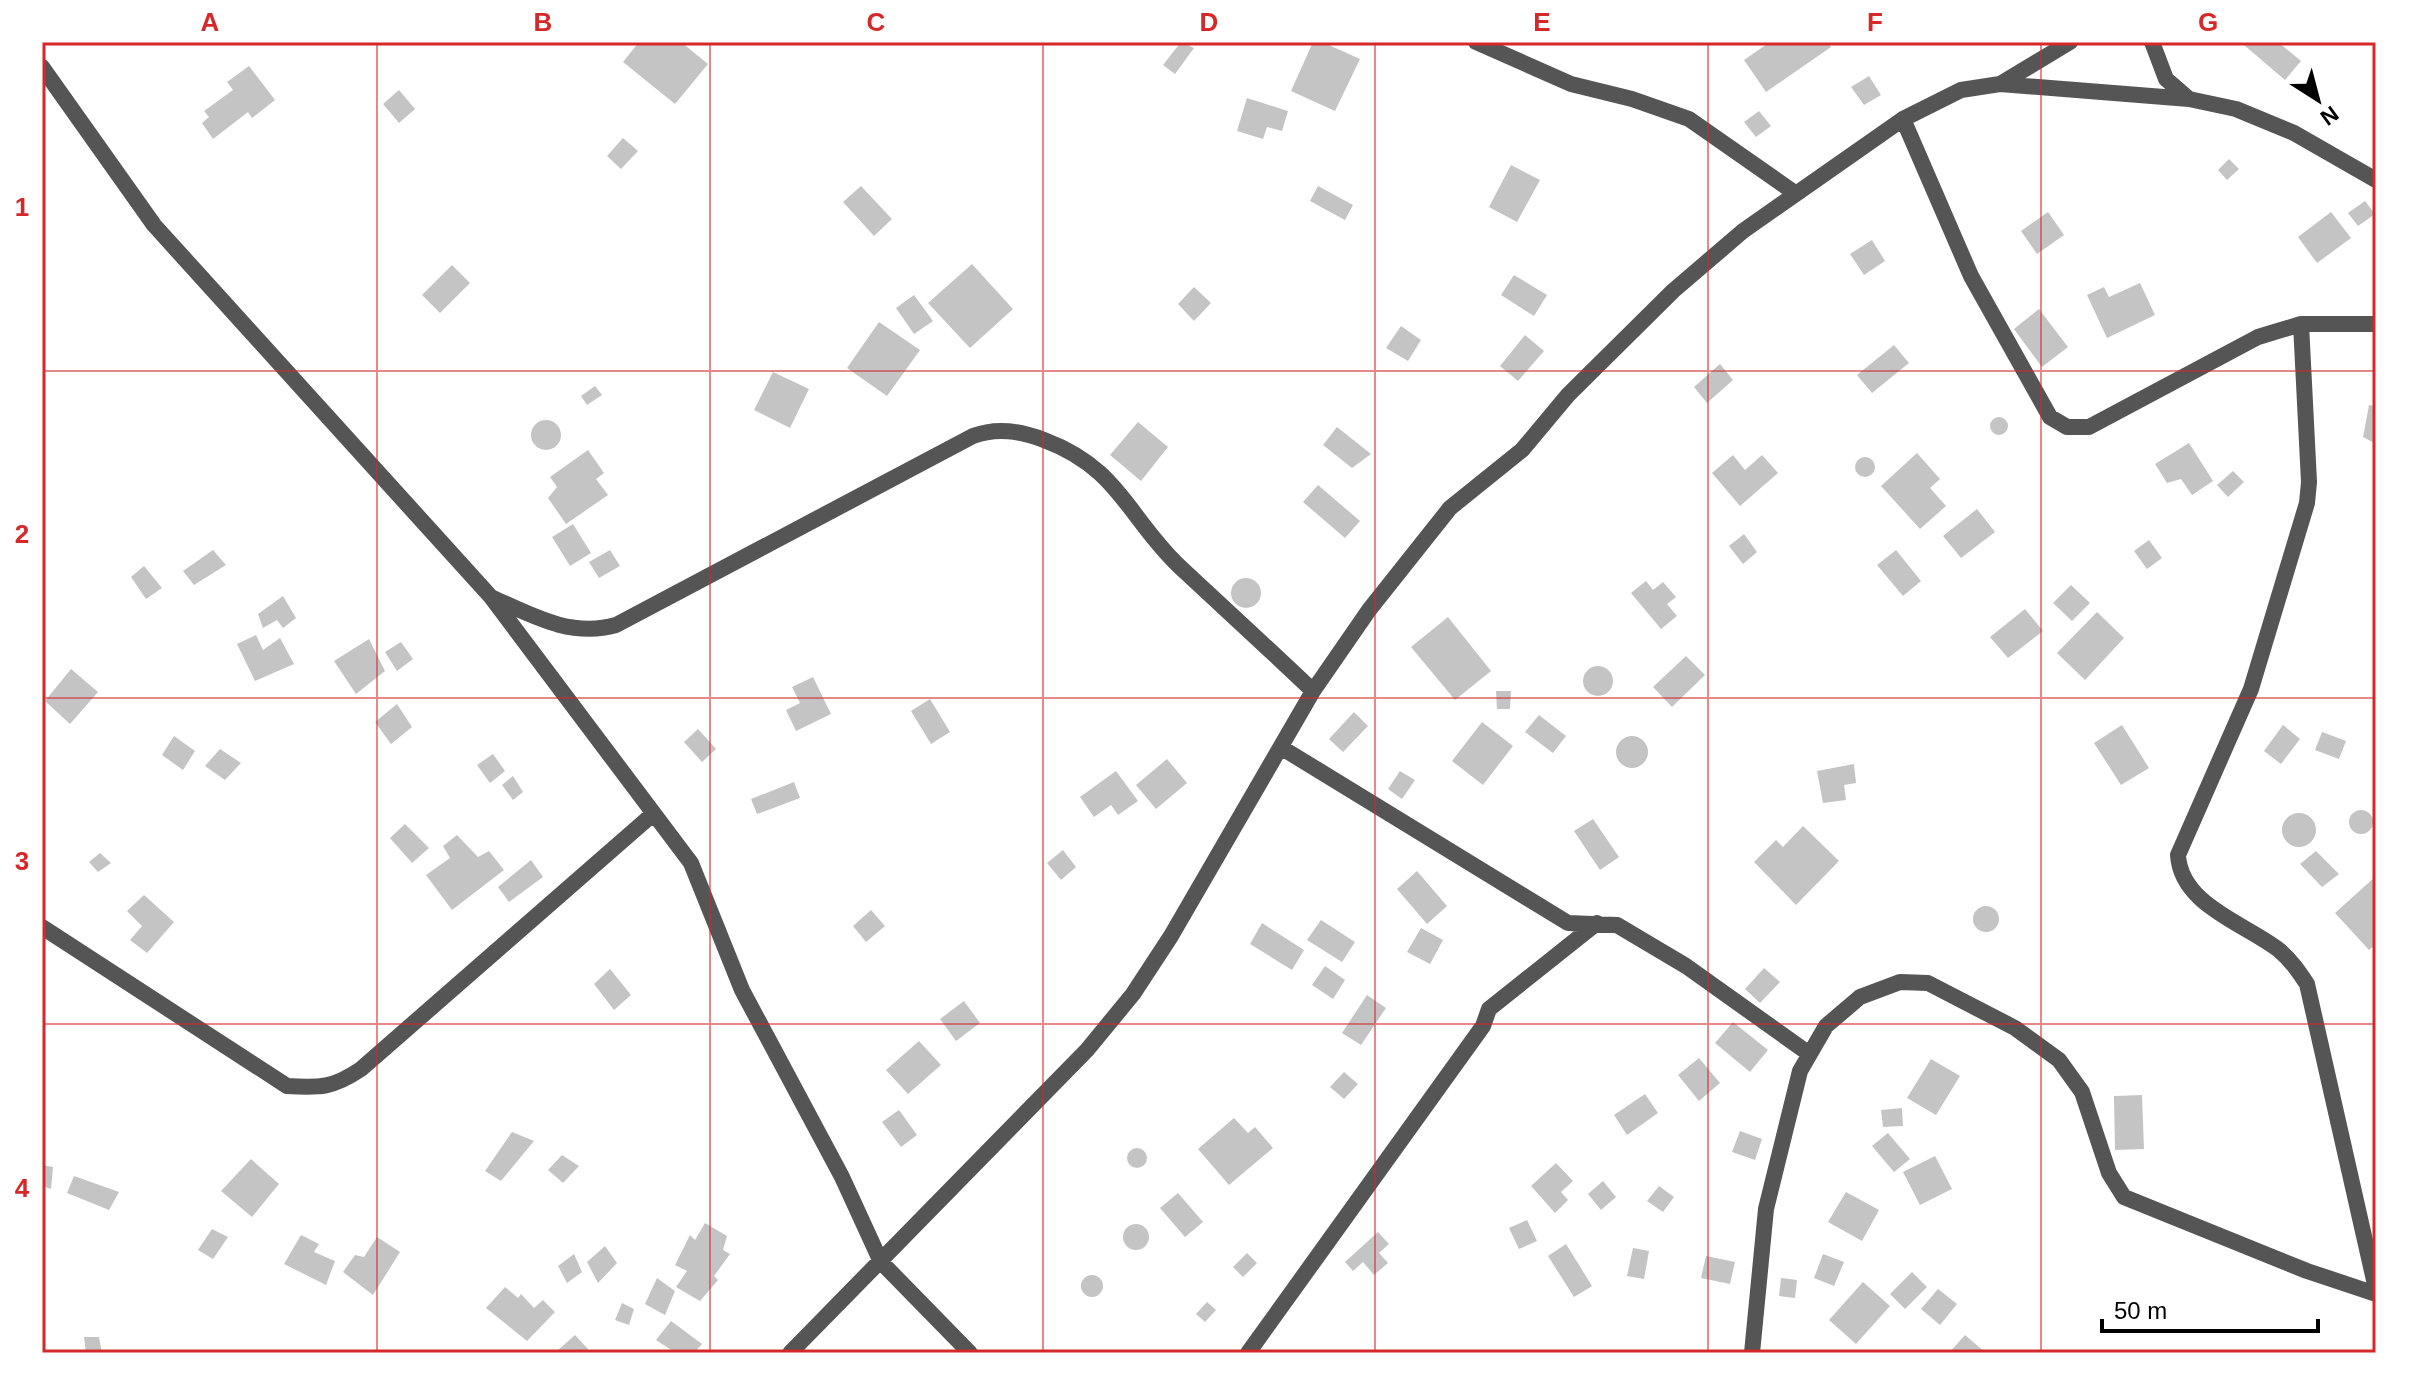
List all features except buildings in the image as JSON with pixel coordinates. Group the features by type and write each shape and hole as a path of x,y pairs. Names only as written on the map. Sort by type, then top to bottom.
{"street":[{"path":"1476,42 1571,84 1632,99 1689,119 1795,193"},
{"path":"2000,84 2070,42"},
{"path":"2152,42 2166,79 2189,99"},
{"path":"42,67 154,225 491,597 677,843 702,885 742,990 842,1177 881,1262 970,1353"},
{"path":"790,1353 1087,1050 1133,994 1171,936 1313,691 1369,610 1450,508 1522,450 1568,395 1673,291 1743,231 1903,119 1961,90 2000,84 2189,99 2236,109 2294,133 2376,180"},
{"path":"1903,119 1971,276 2050,417 2067,427 2089,427 2258,337 2301,324 2376,324"},
{"path":"1752,1353 1766,1209 1800,1071 1826,1026 1860,997 1900,982 1928,983 2015,1028 2059,1060 2082,1092 2109,1173 2124,1197 2307,1271 2376,1291 2307,984 2280,951 2199,898 2179,872 2178,855 2251,689 2307,503 2309,482 2301,324"},
{"path":"491,597 569,629 595,631 616,625 973,436 990,430 1014,432 1083,456 1107,476 1168,554 1313,691"},
{"path":"1282,748 1568,923 1617,925 1686,966 1808,1053"},
{"path":"42,927 287,1086 317,1088 339,1083 361,1069 653,814"},
{"path":"1248,1353 1483,1026 1489,1009 1598,922"}]}
